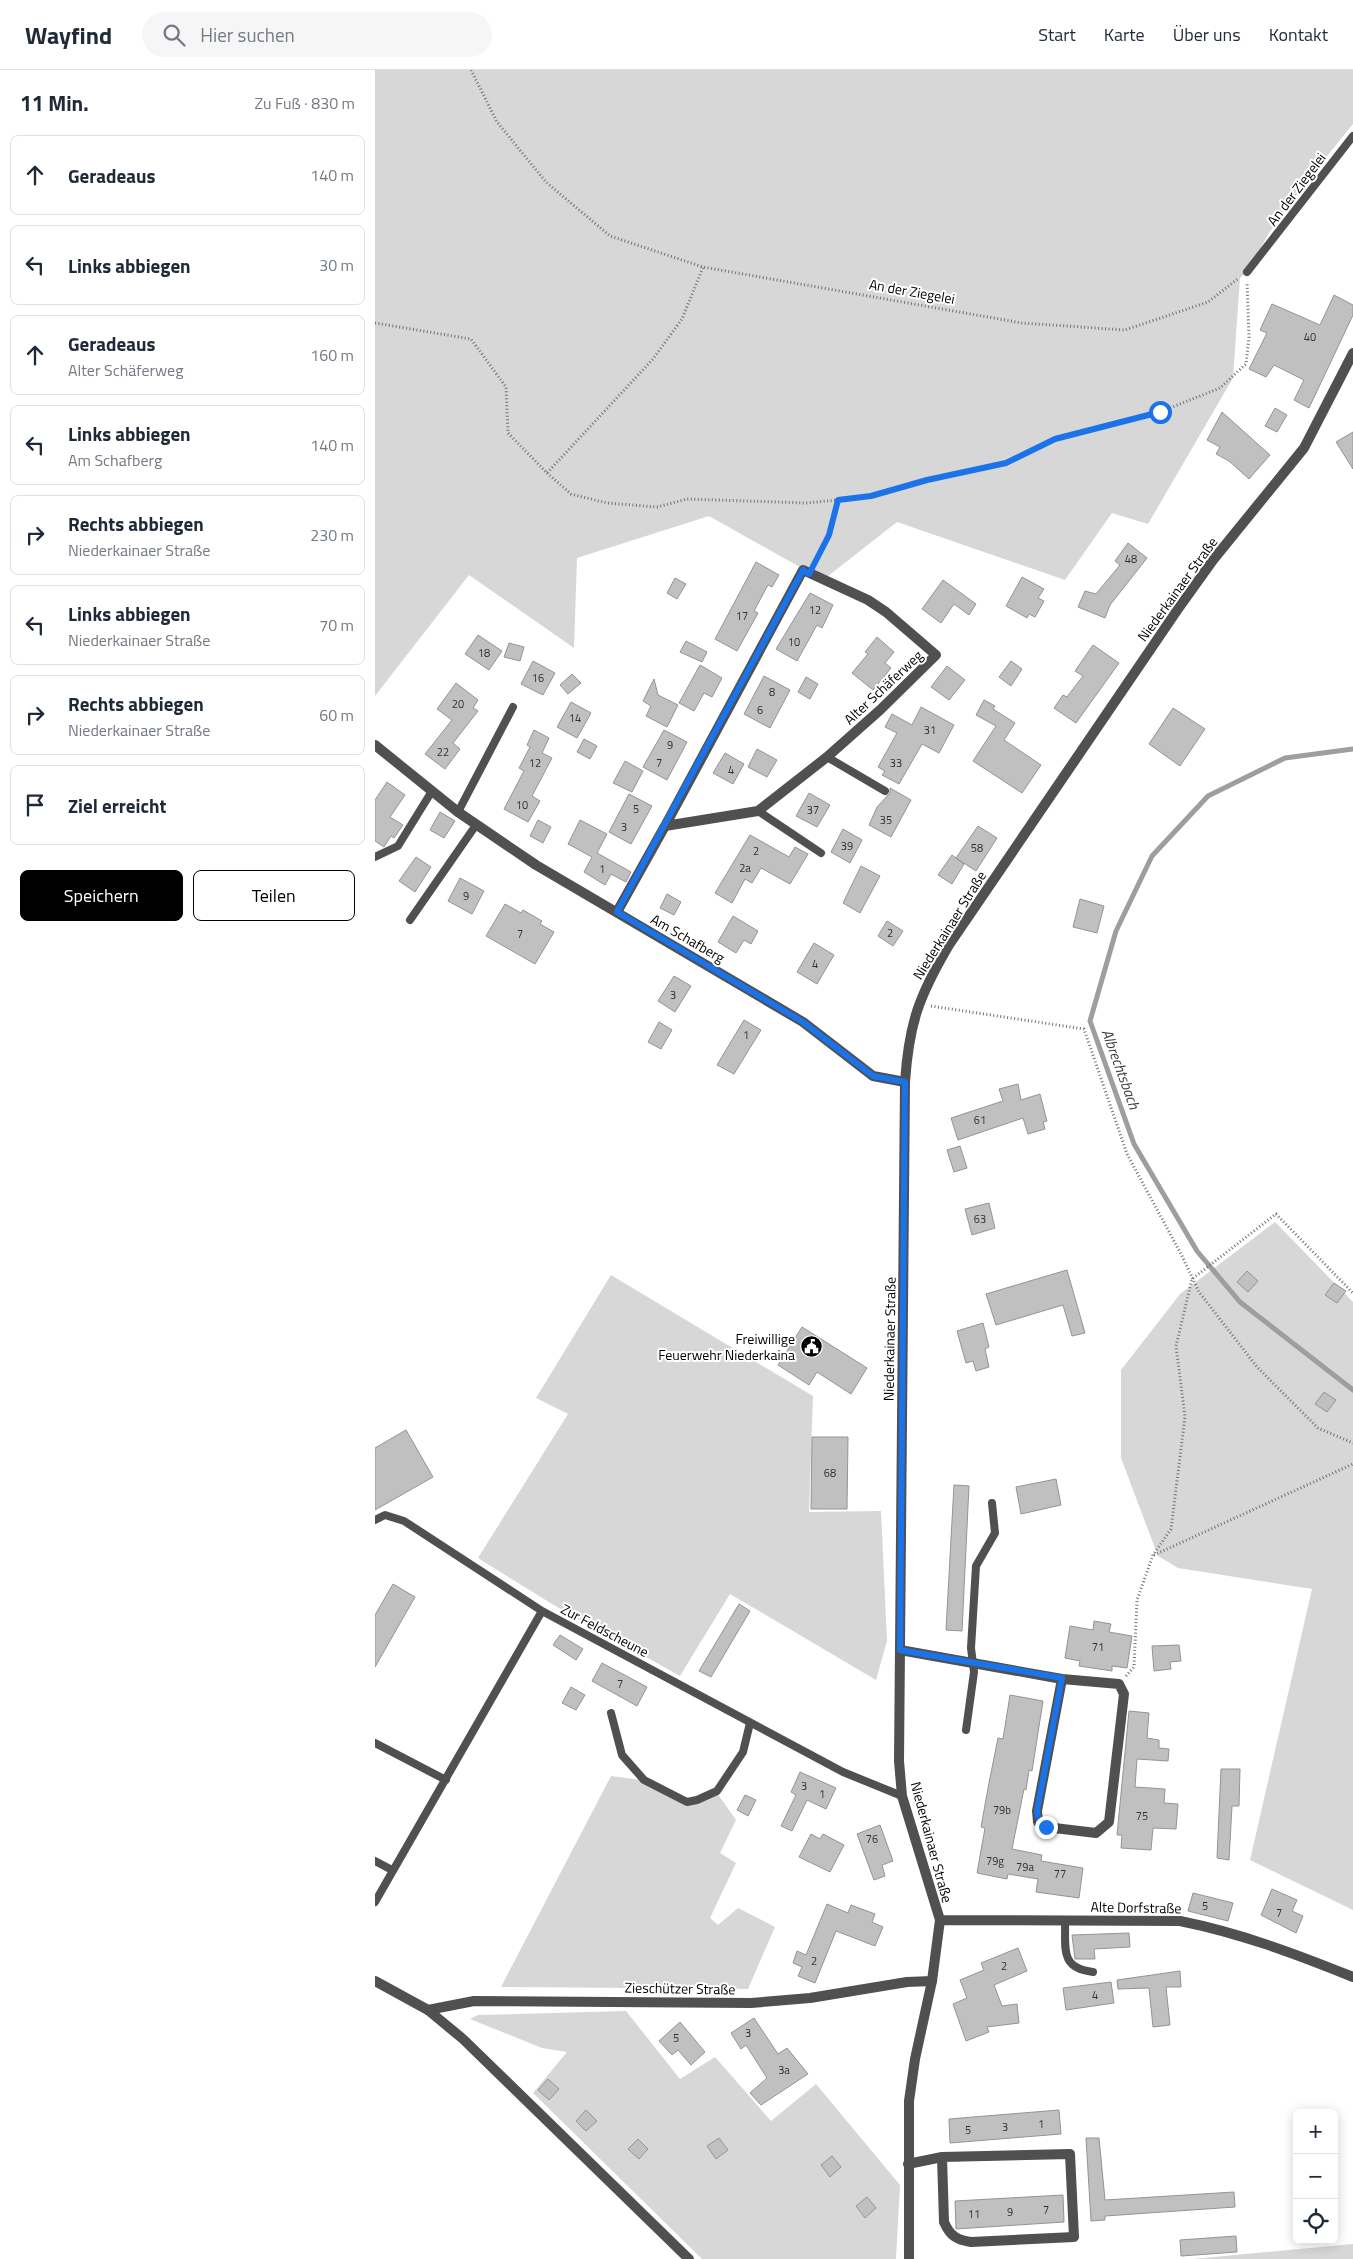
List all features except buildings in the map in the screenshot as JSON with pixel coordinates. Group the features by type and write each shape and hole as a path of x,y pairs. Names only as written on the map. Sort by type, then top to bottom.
{"street":[{"name":"Niederkainaer Straße","path":"909,2259 909,2101 912,2076 932,1981 939,1920 902,1796 899,1761 905,1082 908,1039 927,982 949,945 1213,560 1304,448 1353,353"},
{"path":"617,912 803,570 809,574"},
{"name":"Alter Schäferweg","path":"665,826 758,810 827,757 880,710 936,655 886,612 868,600 809,574"},
{"name":"Am Schafberg","path":"375,745 475,825 536,865 803,1022 873,1076 905,1082"},
{"path":"900,1650 973,1661 1062,1678 1119,1684 1124,1694 1109,1822 1096,1833 1046,1827 1039,1822 1037,1811 1062,1678"},
{"name":"Alte Dorfstraße","path":"939,1920 1180,1921 1216,1928 1282,1948 1353,1977"},
{"path":"375,1981 428,2010 463,2039 689,2259"},
{"name":"Zieschützer Straße","path":"428,2010 474,2001 751,2003 810,1998 907,1982 932,1981"},
{"path":"908,2164 942,2156 1070,2154 1073,2238 971,2242 958,2240 949,2232 944,2222 942,2156"}],"lane":[{"name":"An der Ziegelei","path":"1247,272 1353,136"},
{"path":"458,812 513,707"},
{"path":"827,757 885,790"},
{"path":"375,856 398,846 432,791"},
{"path":"758,810 821,853"},
{"path":"410,920 475,825"},
{"path":"966,1730 974,1672 971,1648 976,1566 995,1533 992,1503"},
{"path":"375,1520 385,1515 404,1521 542,1610"},
{"name":"Zur Feldscheune","path":"375,1902 542,1610 843,1772 902,1796"},
{"path":"611,1713 622,1755 643,1780 687,1802 697,1800 717,1791 743,1752 750,1723"},
{"path":"375,1743 445,1780"},
{"path":"375,1861 392,1870"},
{"path":"1065,1920 1067,1957 1071,1965 1079,1970 1093,1972"}],"path":[{"name":"An der Ziegelei","path":"471,70 497,122 546,182 610,236 703,267 1022,323 1125,330 1208,302 1247,272"},
{"path":"547,473 653,359 682,319 703,267"},
{"path":"375,323 471,339 506,387 508,433 547,473 571,494 607,503 657,507 687,499 806,503 871,496 927,480 1006,463 1055,439 1160,412 1220,388 1246,364 1249,337 1247,272"},
{"path":"809,574 829,535 838,500"},
{"path":"919,1004 1084,1029 1127,1154 1199,1292 1257,1368 1318,1428 1353,1443"},
{"path":"1119,1684 1134,1667 1137,1600 1153,1555 1171,1528 1185,1417 1176,1346 1192,1280 1201,1270 1276,1214 1353,1293"},
{"path":"1153,1555 1353,1464"}],"shaded area":[{"path":"375,70 1353,70 1353,124 1306,182 1269,233 1247,272 1240,278 1233,378 1148,524 1112,513 1065,580 897,522 823,580 709,516 577,558 574,648 469,575 375,696"},
{"path":"1275,1222 1353,1302 1353,1910 1250,1860 1312,1589 1178,1568 1158,1556 1121,1458 1121,1370 1180,1294"},
{"path":"611,1275 813,1396 809,1512 881,1511 887,1641 876,1680 730,1594 680,1676 552,1604 478,1558 568,1414 536,1398"},
{"path":"611,1776 642,1780 687,1803 717,1793 736,1820 720,1853 736,1863 710,1918 718,1925 738,1908 775,1927 748,1989 501,1987"},
{"path":"626,2011 680,2079 715,2057 771,2121 816,2084 900,2185 896,2259 702,2259 533,2093 567,2052 542,2048 470,2019 478,2015"},
{"path":"1353,2244 1353,2259 1193,2259"}],"waterway":[{"name":"Albrechtsbach","path":"1353,749 1285,758 1208,796 1152,856 1116,931 1090,1021 1134,1144 1197,1251 1240,1302 1353,1390"}],"place":[{"name":"Freiwillige Feuerwehr Niederkaina","path":"811,1346"}],"route":[{"path":"1046,1827 1039,1822 1037,1811 1062,1678 973,1661 900,1650 905,1082 873,1076 803,1022 617,912 803,570 809,574 829,535 838,500 871,496 927,480 1006,463 1055,439 1160,412"}]}
